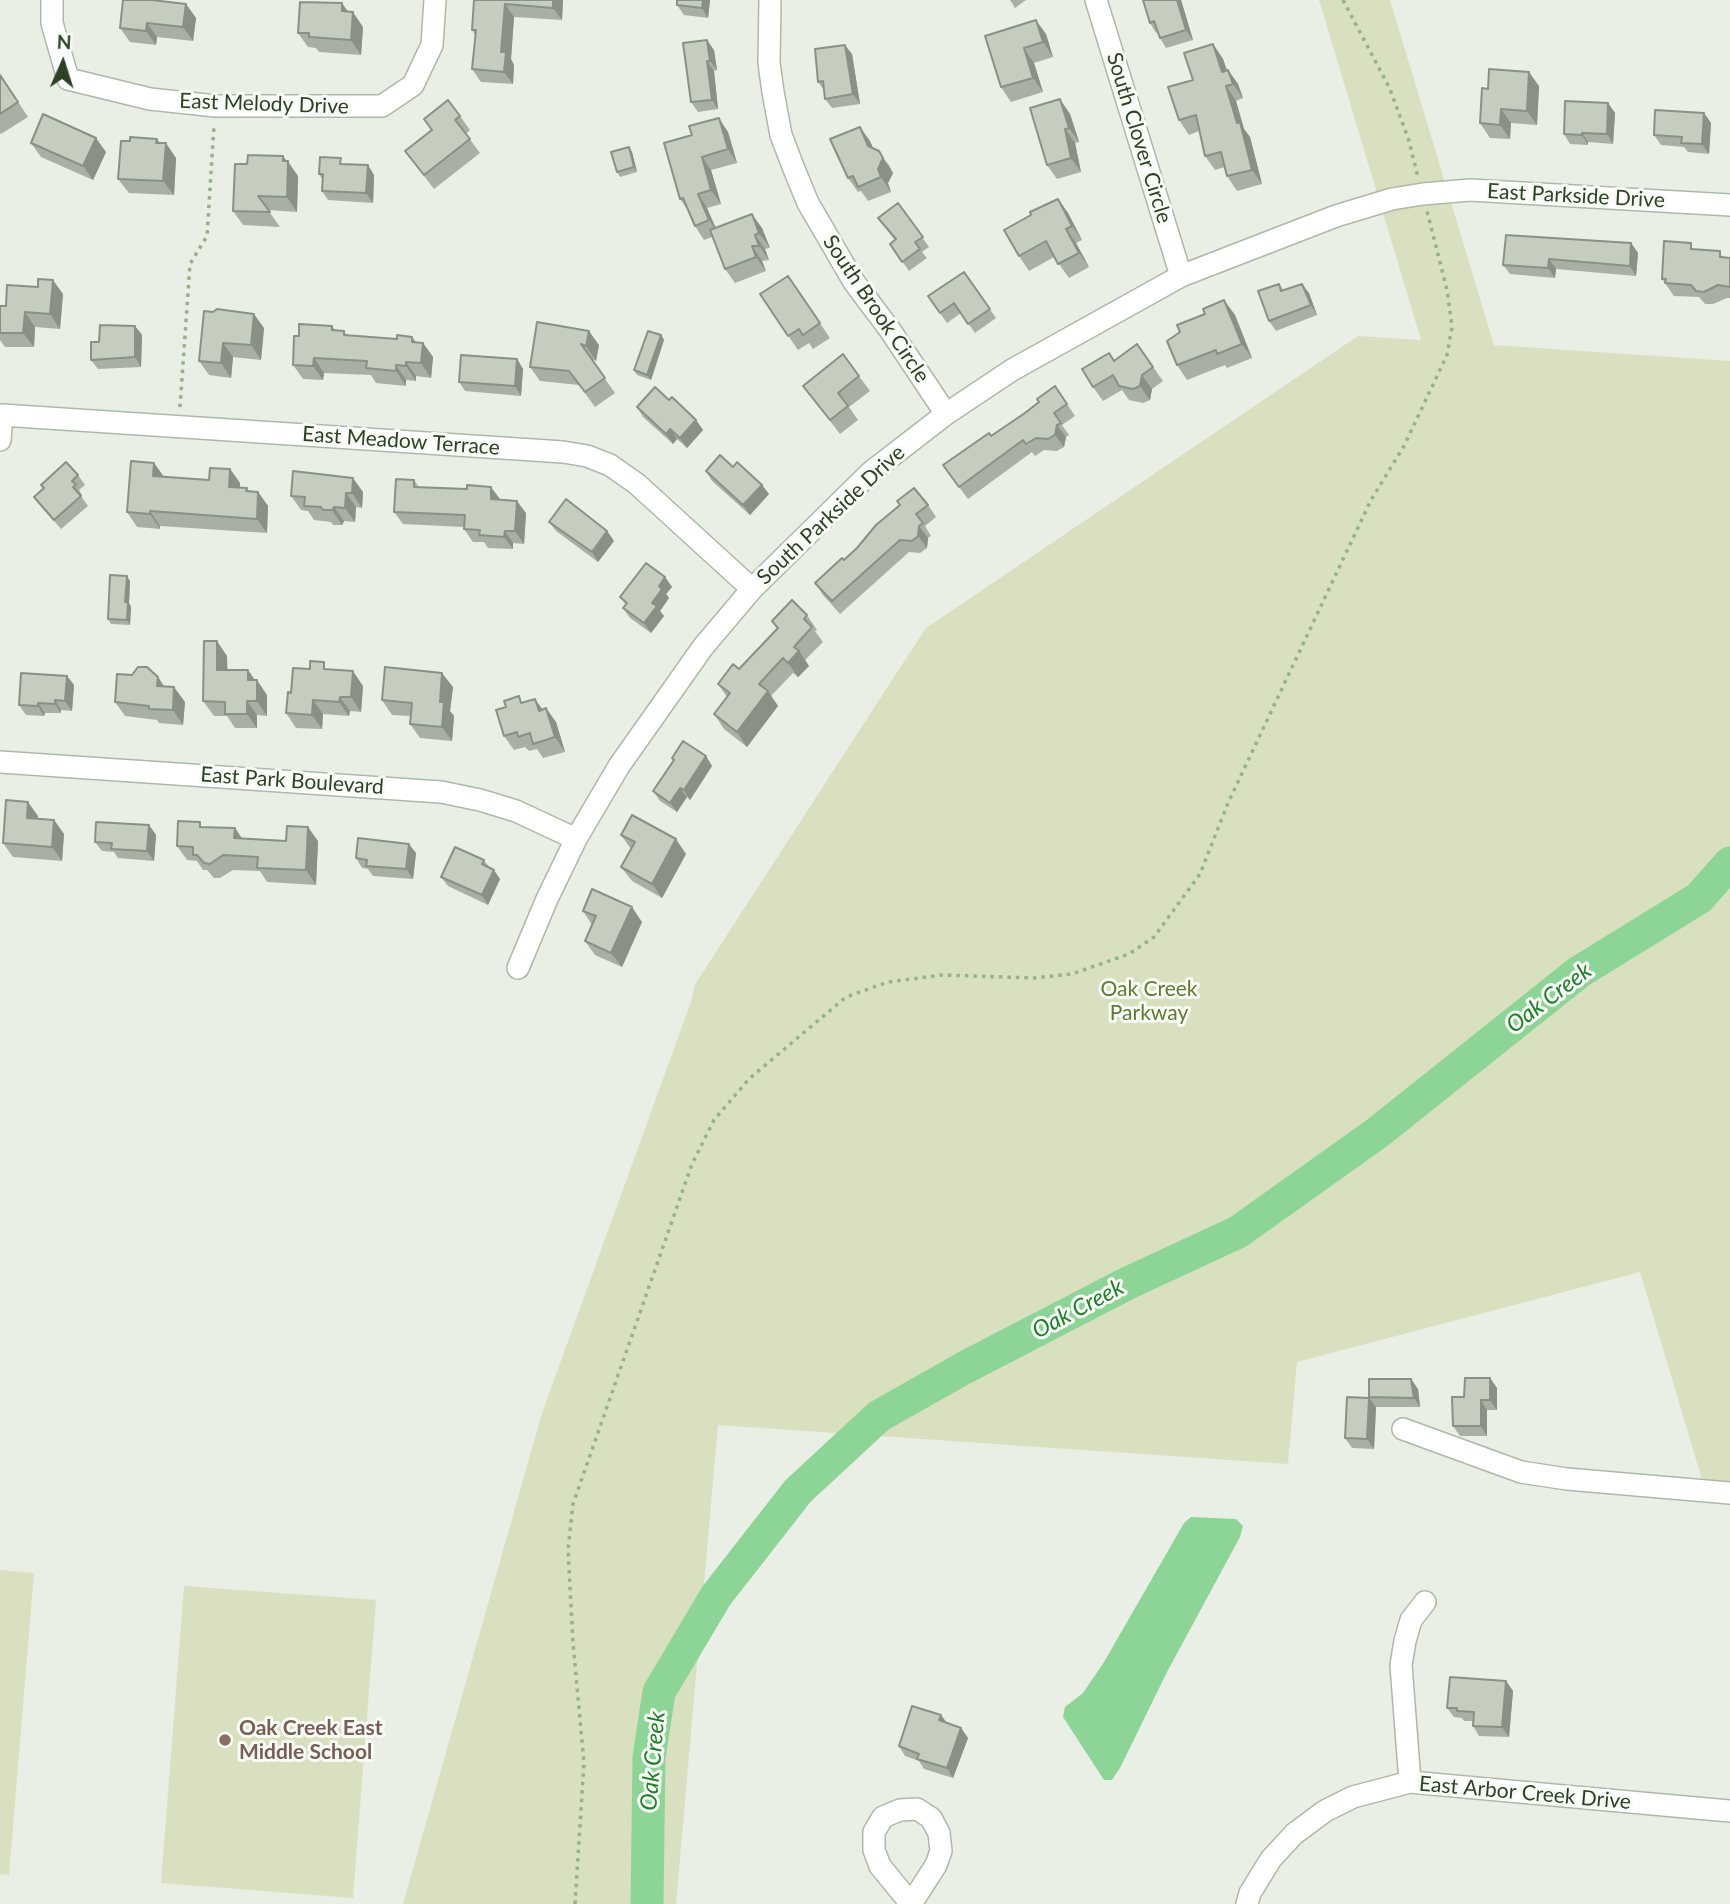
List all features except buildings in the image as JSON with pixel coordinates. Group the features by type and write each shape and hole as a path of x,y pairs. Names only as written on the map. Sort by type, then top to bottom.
{"street":[{"name":"East Melody Drive","path":"52,0 52,23 68,79 150,99 216,106 382,107 413,85 432,45 435,0"},
{"name":"South Brook Circle","path":"770,0 769,63 781,135 808,203 854,282 946,414"},
{"name":"South Clover Circle","path":"1096,0 1181,276"},
{"name":"East Parkside Drive","path":"1423,194 1491,191 1730,205"},
{"name":"South Parkside Drive","path":"518,968 547,898 576,839 654,713 703,647 752,589 872,472 946,414 1012,370 1181,276 1365,206 1423,194"},
{"name":"East Meadow Terrace","path":"0,440 2,415 549,451 587,456 610,465 637,485 752,589"},
{"name":"East Park Boulevard","path":"0,762 441,792 516,811 576,839"},
{"path":"1403,1429 1521,1472 1567,1479 1730,1493"},
{"path":"1410,1782 1401,1665 1411,1620 1425,1602"},
{"name":"East Arbor Creek Drive","path":"1247,1904 1250,1893 1271,1860 1294,1834 1325,1811 1353,1797 1410,1782 1730,1811"}],"path":[{"path":"575,1904 584,1763 568,1549 573,1504 692,1164 713,1120 749,1079 846,997 888,982 942,975 1034,978 1072,974 1129,954 1154,937 1200,874 1228,803 1371,500 1404,446 1447,355 1452,327 1447,290 1409,141 1390,89 1343,0"},
{"path":"178,426 190,264 207,236 216,106"}],"green space":[{"name":"Oak Creek Parkway","path":"1319,0 1390,0 1494,345 1730,361 1730,1498 1706,1493 1640,1272 1297,1362 1288,1464 718,1425 676,1904 403,1904 542,1413 692,999 694,986 892,680 926,628 1358,336 1421,340"},
{"path":"0,1570 34,1573 9,1875 0,1874"},
{"path":"184,1586 376,1600 353,1898 161,1883"}],"shaded area":[{"path":"1191,1517 1236,1519 1243,1526 1240,1537 1167,1672 1120,1768 1112,1780 1104,1780 1063,1717 1065,1707 1083,1693 1104,1662 1184,1523"}],"waterway":[{"name":"Oak Creek","path":"647,1904 649,1758 659,1692 716,1596 798,1491 879,1416 964,1368 1126,1284 1238,1232 1377,1133 1579,972 1699,898 1730,863"}],"place":[{"name":"Oak Creek East Middle School","path":"225,1740"}]}
